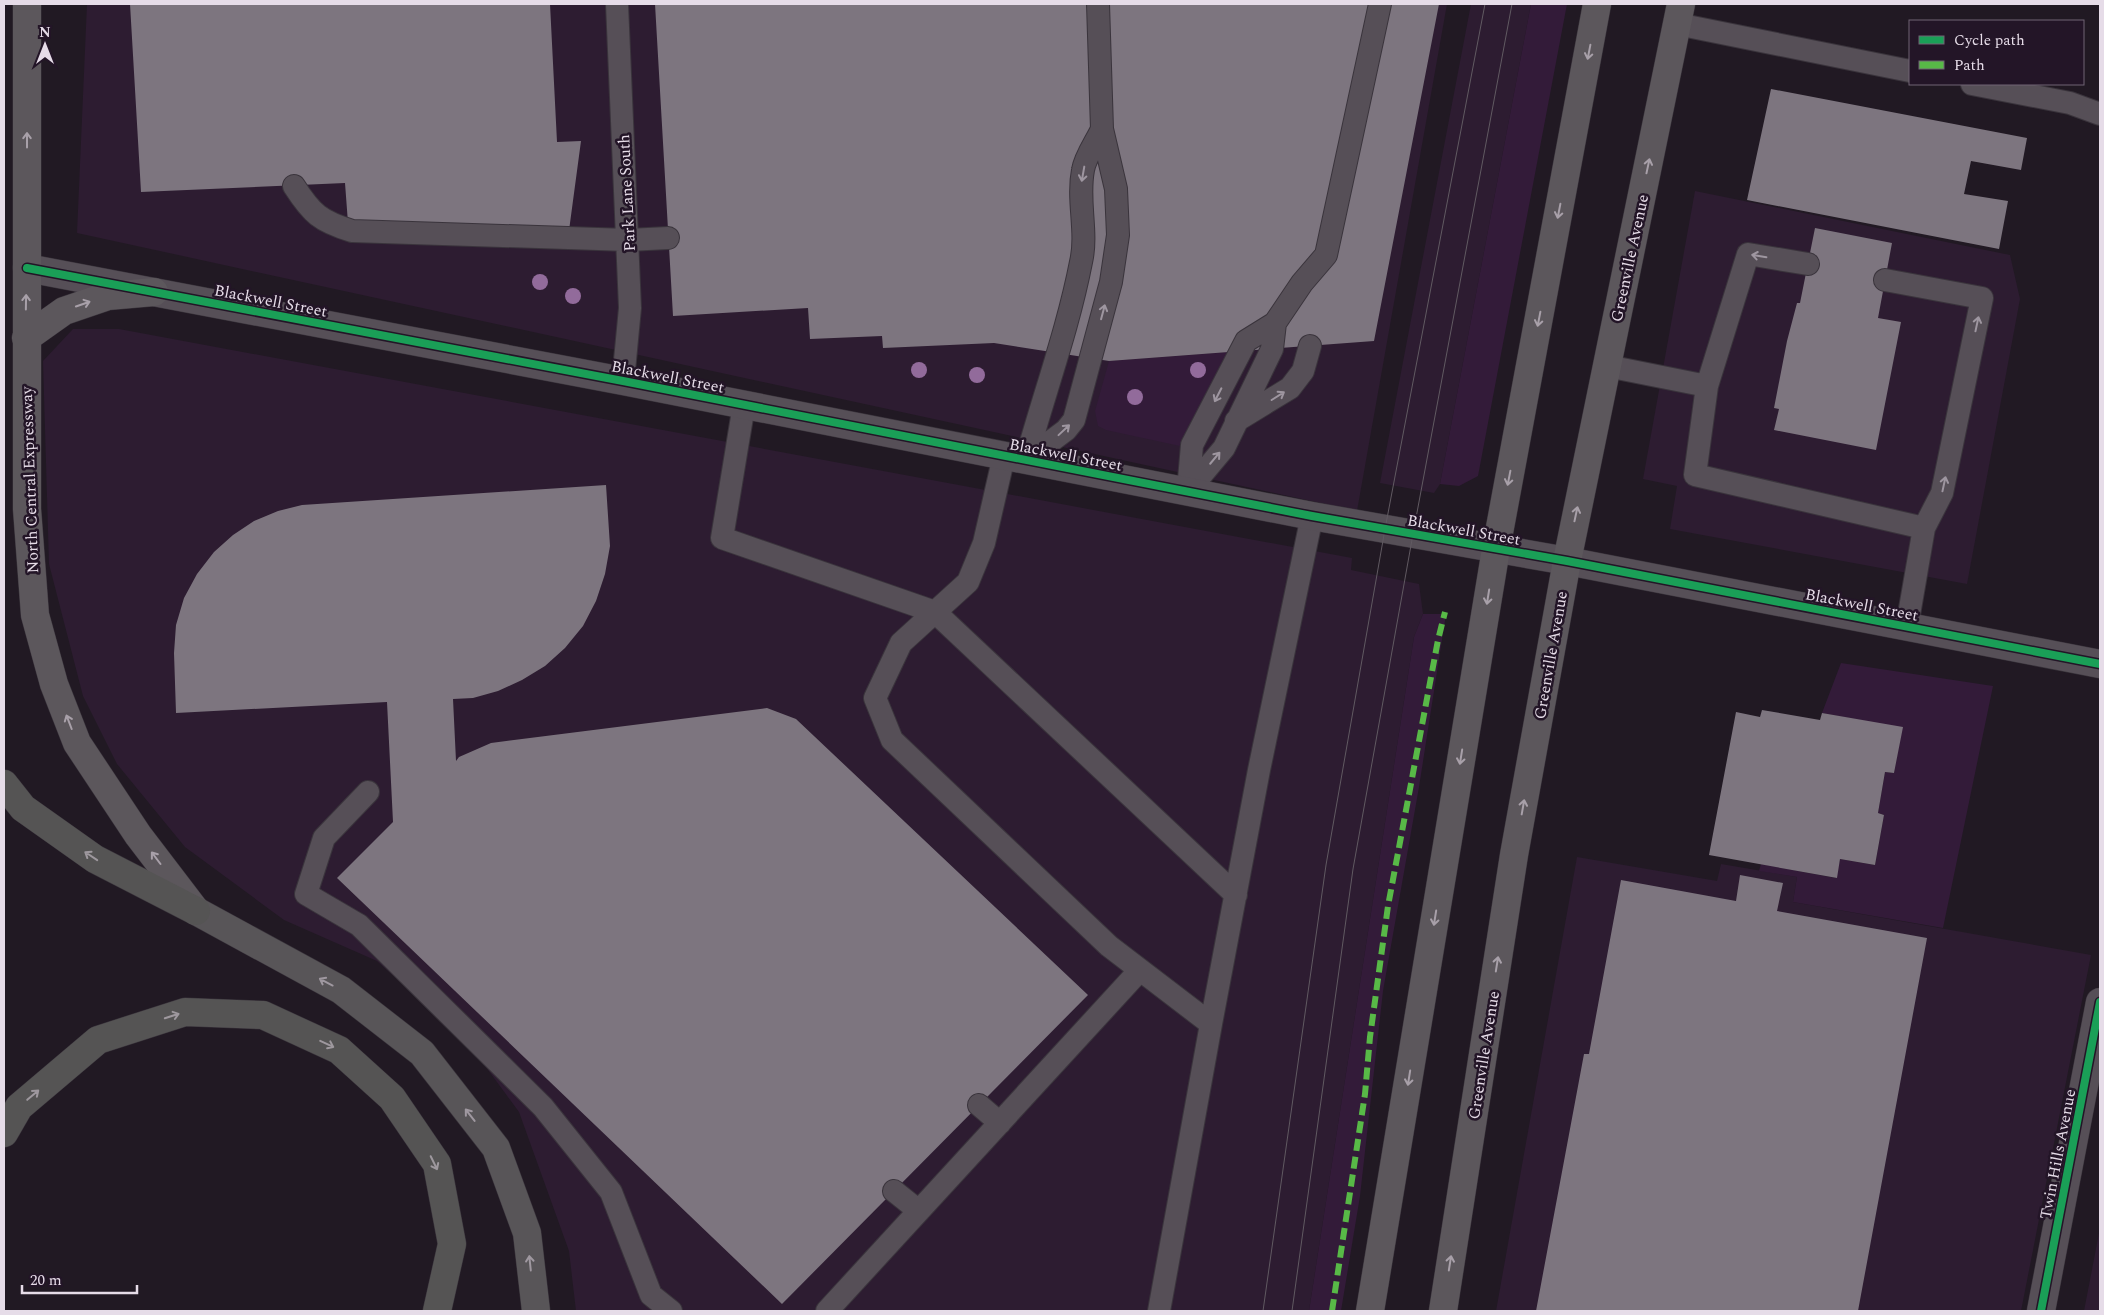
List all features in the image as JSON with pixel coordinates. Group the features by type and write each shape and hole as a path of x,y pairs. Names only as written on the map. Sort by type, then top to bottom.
{"highway":[{"path":"4,784 23,808 95,859 196,911"},
{"path":"4,1134 20,1107 98,1040 185,1012 263,1015 339,1050 392,1098 437,1164 452,1244 437,1311"}],"main road":[{"name":"North Central Expressway","path":"28,4 27,509 35,615 54,684 77,743 138,835 196,911"},
{"path":"1370,1311 1496,549 1598,4"},
{"name":"Greenville Avenue","path":"1443,1311 1514,855 1566,562 1607,366 1676,10"},
{"path":"26,338 64,311 108,296 154,292"},
{"path":"196,911 341,990 422,1052 496,1148 527,1233 536,1311"}],"street":[{"name":"Blackwell Street","path":"27,268 1312,516 1907,626 2100,664"},
{"name":"Twin Hills Avenue","path":"2041,1311 2100,1002"}],"lane":[{"name":"Park Lane South","path":"617,4 630,308 623,382"},
{"path":"1015,458 1066,430 1074,420 1111,282 1118,235 1116,189 1102,129 1102,76 1098,4"},
{"path":"1188,492 1192,445 1246,341 1274,323 1302,283 1326,256 1380,4"},
{"path":"1676,10 1909,71"},
{"path":"1977,85 2070,104 2100,114"},
{"path":"1102,129 1083,168 1081,186 1084,236 1082,261 1058,354 1015,458 984,543 968,582 901,643 875,698 892,740 1109,946 1211,1024"},
{"path":"294,186 308,207 328,223 352,231 628,240 668,238"},
{"path":"1808,264 1748,254 1707,386 1695,475 1924,528"},
{"path":"1885,280 1982,298 1942,493 1924,528 1907,626"},
{"path":"1188,492 1224,448 1272,349 1274,323"},
{"path":"1236,421 1290,388 1304,371 1310,346"},
{"path":"1607,366 1707,386"},
{"path":"744,405 722,538 935,612 1236,895"},
{"path":"1159,1311 1211,1024 1312,516"},
{"path":"368,792 324,838 306,894 359,925 543,1107 611,1192 651,1296 671,1311"},
{"path":"827,1311 1140,970"},
{"path":"979,1105 1000,1123"},
{"path":"894,1191 919,1211"}],"shaded area":[{"path":"87,4 1447,4 1357,511 77,233"},
{"path":"1471,4 1531,4 1440,484 1434,493 1380,483"},
{"path":"1531,4 1567,4 1478,476 1459,486 1440,484"},
{"path":"1695,191 2010,255 2020,299 1967,584 1670,529 1677,486 1643,479"},
{"path":"73,329 119,329 1352,558 1351,570 1419,584 1423,614 1414,637 1309,1311 576,1311 569,1251 519,1112 469,1044 377,961 284,920 185,847 117,764 83,696 49,564 43,361"},
{"path":"1230,352 1180,446 1106,430 1098,426 1095,411 1109,361"},
{"path":"1423,614 1446,614 1419,787 1383,991 1360,1196 1341,1311 1309,1311 1414,637"},
{"path":"1841,663 1993,686 1943,928 1793,902 1797,877 1759,871 1761,864 1836,878 1840,859 1875,865 1884,815 1878,813 1885,772 1894,773 1902,728 1822,713"},
{"path":"1577,857 1717,881 1721,864 1797,877 1793,902 2091,955 2021,1311 1496,1311"},
{"path":"2100,1228 2100,1311 2084,1311"}],"building":[{"path":"130,4 550,4 557,142 581,141 568,238 348,223 345,183 141,192"},
{"path":"655,4 1439,4 1374,341 1109,361 994,343 883,348 882,336 810,339 808,308 673,316"},
{"path":"1771,89 2027,138 2021,170 1971,161 1964,194 2008,201 1999,249 1747,200"},
{"path":"1815,228 1892,243 1878,318 1901,322 1876,450 1774,430 1779,409 1774,408 1787,341 1797,303 1800,303"},
{"path":"606,485 610,546 605,574 596,601 583,626 565,648 545,666 522,680 498,691 473,698 453,699 456,761 459,757 491,743 767,708 796,719 1088,995 782,1304 337,878 393,822 387,702 176,713 174,653 176,625 184,598 197,574 214,552 233,535 254,521 278,511 302,505"},
{"path":"1762,710 1820,720 1822,713 1903,727 1894,773 1885,772 1878,813 1884,815 1875,865 1840,859 1837,878 1709,855 1736,712 1760,717"},
{"path":"1740,875 1783,883 1777,911 1927,938 1858,1311 1536,1311 1584,1054 1589,1054 1621,880 1736,901"}],"tram line":[{"path":"1263,1311 1326,865 1385,529 1485,4"},
{"path":"1292,1311 1353,869 1413,534 1512,4"}],"marked path":[{"path":"1332,1311 1365,1094 1370,1037 1388,906 1438,640 1445,612"}],"cycle path":[{"path":"27,268 623,381 1312,516 1567,561 2100,664"},
{"path":"2041,1311 2100,1002"}]}
